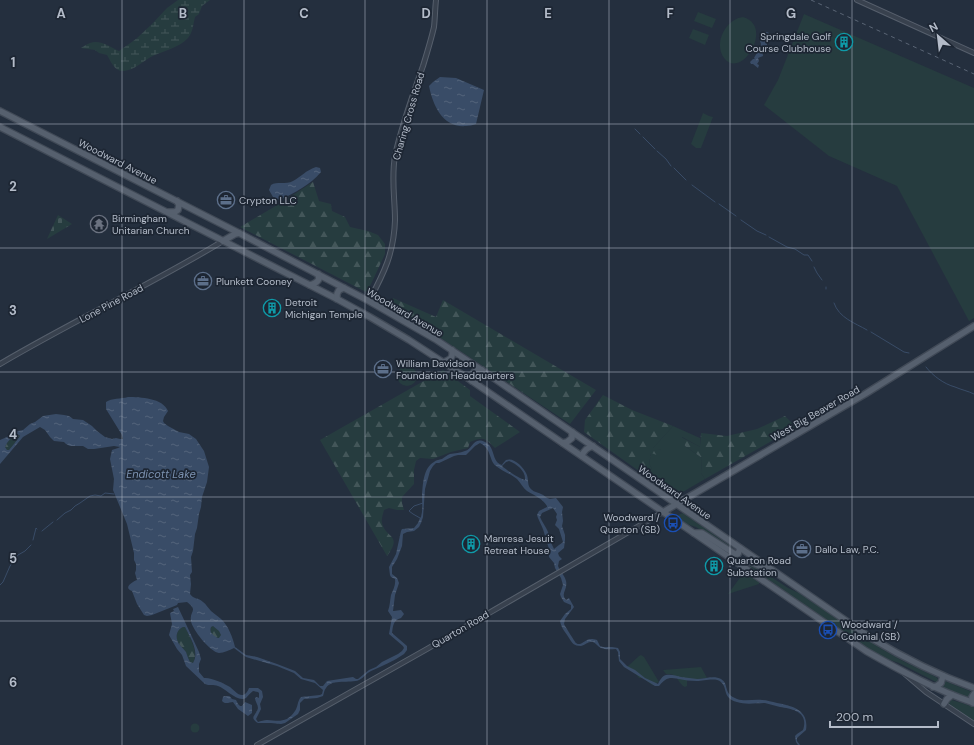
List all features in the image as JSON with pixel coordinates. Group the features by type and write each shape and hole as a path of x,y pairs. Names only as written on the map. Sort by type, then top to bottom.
{"main road":[{"name":"Woodward Avenue","path":"0,111 318,274 412,325 482,370 775,572"},
{"path":"0,127 223,240 390,328 444,362 866,651 933,687 952,695 973,703 972,696 974,694"},
{"path":"166,212 178,210 179,205 176,201"},
{"path":"223,240 239,233"},
{"path":"310,285 313,285 318,281 318,274"},
{"path":"337,299 339,290 344,288"},
{"name":"West Big Beaver Road","path":"663,512 865,394 974,326"},
{"path":"444,362 451,358 452,350"},
{"path":"472,381 474,372 482,370"},
{"path":"563,443 572,438 572,432"},
{"path":"582,456 583,452 593,446"},
{"path":"693,532 702,533 731,553 738,554 740,548"},
{"path":"744,568 749,561 760,567 775,572 864,633 892,650 943,676 974,688"},
{"path":"933,687 942,683 943,676"},
{"path":"944,704 952,695"}],"street":[{"name":"Charing Cross Road","path":"369,301 386,268 392,246 395,223 393,172 395,156 431,39 435,20 436,0"},
{"path":"857,0 974,53"},
{"name":"Lone Pine Road","path":"0,364 175,269 223,240"},
{"name":"Quarton Road","path":"257,745 427,649 663,512"},
{"path":"902,671 917,686 974,724"}],"green space":[{"path":"178,0 210,0 202,6 199,14 195,17 191,33 184,42 149,58 134,68 124,71 118,70 107,55 99,53 95,50 81,48 87,44 97,42 119,51 136,39 167,8"},
{"path":"698,12 716,19 712,28 694,21"},
{"path":"804,14 974,88 974,318 969,321 897,186 829,156 764,105 778,80"},
{"path":"743,17 752,22 756,30 756,40 752,50 746,58 739,63 731,63 724,58 721,52 721,39 723,33 731,22"},
{"path":"693,29 709,35 705,45 689,38"},
{"path":"703,113 713,117 701,148 696,148 691,144"},
{"path":"313,182 319,201 331,204 332,211 345,217 350,227 378,235 385,244 385,254 366,292 240,227"},
{"path":"58,215 72,224 47,239"},
{"path":"393,298 436,317 443,300 596,390 570,424 391,305"},
{"path":"407,366 414,369 417,376 414,383 407,386 400,383 397,376 400,369"},
{"path":"443,370 470,390 470,396 520,432 495,448 486,440 478,439 470,442 468,448 451,452 433,459 420,458 416,461 414,470 414,484 402,497 404,510 389,508 384,510 382,523 384,528 394,540 392,549 387,556 320,440"},
{"path":"603,395 632,410 673,426 653,448 661,450 657,455 651,453 649,464 652,469 639,471 584,432 585,420"},
{"path":"785,416 796,427 705,479 701,473 702,458 685,446 681,437 700,447 701,433 727,436 757,429"},
{"path":"673,426 700,438 700,447 682,437 685,446 702,458 701,473 705,479 676,496 639,471 652,469 649,464 651,453 661,450 652,449"},
{"path":"17,435 20,436 9,450 7,450 5,447 7,443 11,438"},
{"path":"683,513 734,550 731,550 676,516"},
{"path":"752,564 788,588 799,593 880,648 936,677 939,680 938,682 899,663 887,659 867,648 750,567"},
{"path":"744,574 759,582 759,584 728,594 742,575"},
{"path":"213,626 219,631 221,635 220,638 214,637 211,633 211,627"},
{"path":"185,627 193,645 195,659 193,663 190,662 186,652 179,644 177,639 179,630"},
{"path":"641,655 644,657 659,682 652,685 643,678 639,678 631,668 627,667"},
{"path":"701,667 707,678 687,680 687,686 685,687 675,676 666,674 663,670"},
{"path":"945,681 972,692 969,695 969,698 942,687"},
{"path":"949,699 974,707 974,721 948,703"},
{"path":"195,723 200,728 195,733 190,728"}],"water":[{"path":"764,32 769,33 770,37 767,41 767,45 762,50 763,56 758,58 758,68 750,62 755,59 754,58 759,51 761,44 760,41"},
{"path":"440,77 456,78 484,90 476,124 458,126 445,119 440,114 433,101 429,86"},
{"path":"316,167 320,168 321,172 307,185 280,200 273,197 269,190 271,185 290,182"},
{"name":"Endicott Lake","path":"128,397 151,399 161,403 168,411 164,417 164,423 179,432 189,434 196,439 204,451 209,467 191,557 192,572 190,575 190,594 204,603 224,622 230,632 235,647 246,655 257,657 295,671 303,678 314,680 320,686 323,686 327,681 353,677 358,679 369,670 402,651 404,648 403,646 389,634 392,617 388,611 395,581 395,579 390,575 389,567 396,554 401,531 402,529 414,528 421,517 423,482 430,465 449,454 468,450 476,442 481,441 485,442 491,447 496,461 502,465 509,459 515,461 526,473 531,489 549,499 556,498 563,507 562,526 565,540 564,548 558,553 562,559 559,561 558,566 566,581 564,598 566,600 569,598 574,607 565,619 564,624 576,643 580,644 587,640 594,639 597,640 600,646 618,648 620,652 620,659 627,666 645,678 658,684 662,677 666,675 697,679 715,677 724,681 729,694 737,699 766,700 799,710 805,718 806,723 806,730 797,738 800,745 796,742 795,736 803,730 804,719 799,712 795,710 765,703 751,704 737,702 729,698 723,684 716,680 695,681 670,678 659,686 655,686 624,667 619,661 618,652 616,649 603,649 593,642 581,646 572,643 560,621 571,609 571,605 564,602 561,597 560,594 563,585 561,578 555,568 554,563 549,557 549,549 537,515 539,511 547,506 541,499 526,490 517,479 496,466 492,461 487,448 480,443 466,455 454,456 436,463 433,466 425,489 423,517 421,523 414,531 403,534 402,546 392,567 392,574 397,578 399,583 395,595 393,611 401,610 404,614 395,622 392,633 407,646 407,650 404,654 369,672 359,680 332,683 325,689 323,696 304,699 300,703 300,710 298,714 285,723 258,723 253,717 258,708 255,698 259,698 258,692 253,691 246,698 239,699 221,687 205,684 186,666 182,655 169,635 172,624 170,613 174,611 173,609 178,607 199,652 201,659 199,664 199,672 204,678 210,678 221,682 241,695 246,693 249,688 258,688 262,691 263,697 260,704 261,709 256,719 258,722 266,720 279,721 289,718 297,708 301,697 320,695 322,694 323,690 315,683 301,679 294,673 277,666 246,657 234,648 221,653 215,652 206,645 192,625 191,618 193,609 187,602 178,603 177,605 152,615 144,615 137,604 132,591 128,588 137,580 135,573 136,564 127,524 113,490 114,479 110,459 112,450 120,447 114,446 88,449 83,446 70,446 64,442 54,441 45,430 40,427 23,437 0,464 0,440 13,432 23,430 43,416 56,414 83,420 105,437 112,439 123,439 106,409 106,402","holes":["15,436 20,436 9,450 7,450 5,447 6,445","509,461 518,466 524,474 525,480 517,477 503,467 502,466","553,508 557,514 555,525 559,529 563,542 554,549 548,532 540,517 542,513","213,626 221,635 218,638 212,634 211,627","185,627 192,640 195,649 195,659 193,663 190,662 186,652 178,642 177,634 179,630"]},
{"path":"224,696 229,696 236,700 240,706 242,706 245,702 252,705 252,713 248,716 238,709 233,702 223,702"}],"waterway":[{"path":"635,129 640,134"},
{"path":"643,137 655,149"},
{"path":"657,151 671,166"},
{"path":"674,168 686,180"},
{"path":"692,185 715,202"},
{"path":"719,204 736,216"},
{"path":"741,220 757,231 766,235"},
{"path":"769,237 787,247 795,249 804,255 808,255 812,261"},
{"path":"814,267 822,280"},
{"path":"834,303 836,308 843,316 867,330"},
{"path":"871,332 904,352 909,353"},
{"path":"926,367 943,382 974,394"},
{"path":"57,520 90,496 101,496 105,493 114,494"},
{"path":"420,518 409,511 414,506 423,503"},
{"path":"42,531 53,522"},
{"path":"33,540 36,528 37,529"},
{"path":"0,585 3,582 10,566 18,555 31,545"}],"railway":[{"path":"811,0 974,74"}],"place":[{"name":"Springdale Golf Course Clubhouse","path":"844,42"},
{"name":"Crypton LLC","path":"226,200"},
{"name":"Birmingham Unitarian Church","path":"99,224"},
{"name":"Plunkett Cooney","path":"203,281"},
{"name":"Detroit Michigan Temple","path":"272,308"},
{"name":"William Davidson Foundation Headquarters","path":"383,369"},
{"name":"Woodward / Quarton (SB)","path":"673,523"},
{"name":"Manresa Jesuit Retreat House","path":"471,544"},
{"name":"Dallo Law, P.C.","path":"802,549"},
{"name":"Quarton Road Substation","path":"714,566"},
{"name":"Woodward / Colonial (SB)","path":"828,630"}]}
